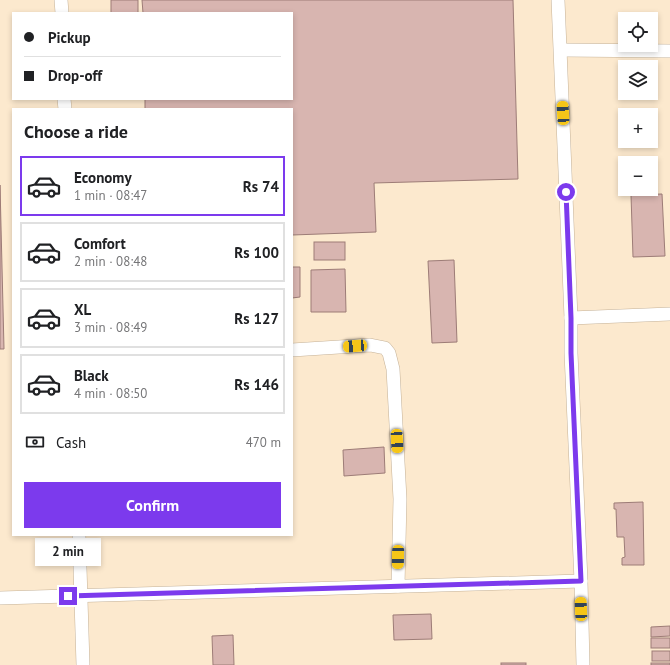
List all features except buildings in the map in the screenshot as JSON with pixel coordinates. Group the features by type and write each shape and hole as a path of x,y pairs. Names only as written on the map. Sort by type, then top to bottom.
{"lane":[{"path":"61,0 62,12"},
{"path":"558,0 583,665"},
{"path":"561,50 670,51"},
{"path":"571,318 670,314"},
{"path":"293,350 370,345 385,348 389,353 393,369 400,499 398,586"},
{"path":"79,536 83,665"},
{"path":"0,598 581,581"}],"shaded area":[{"path":"0,0 670,0 670,665 0,665"}],"route":[{"path":"68,596 581,581 571,353 566,192"}]}
